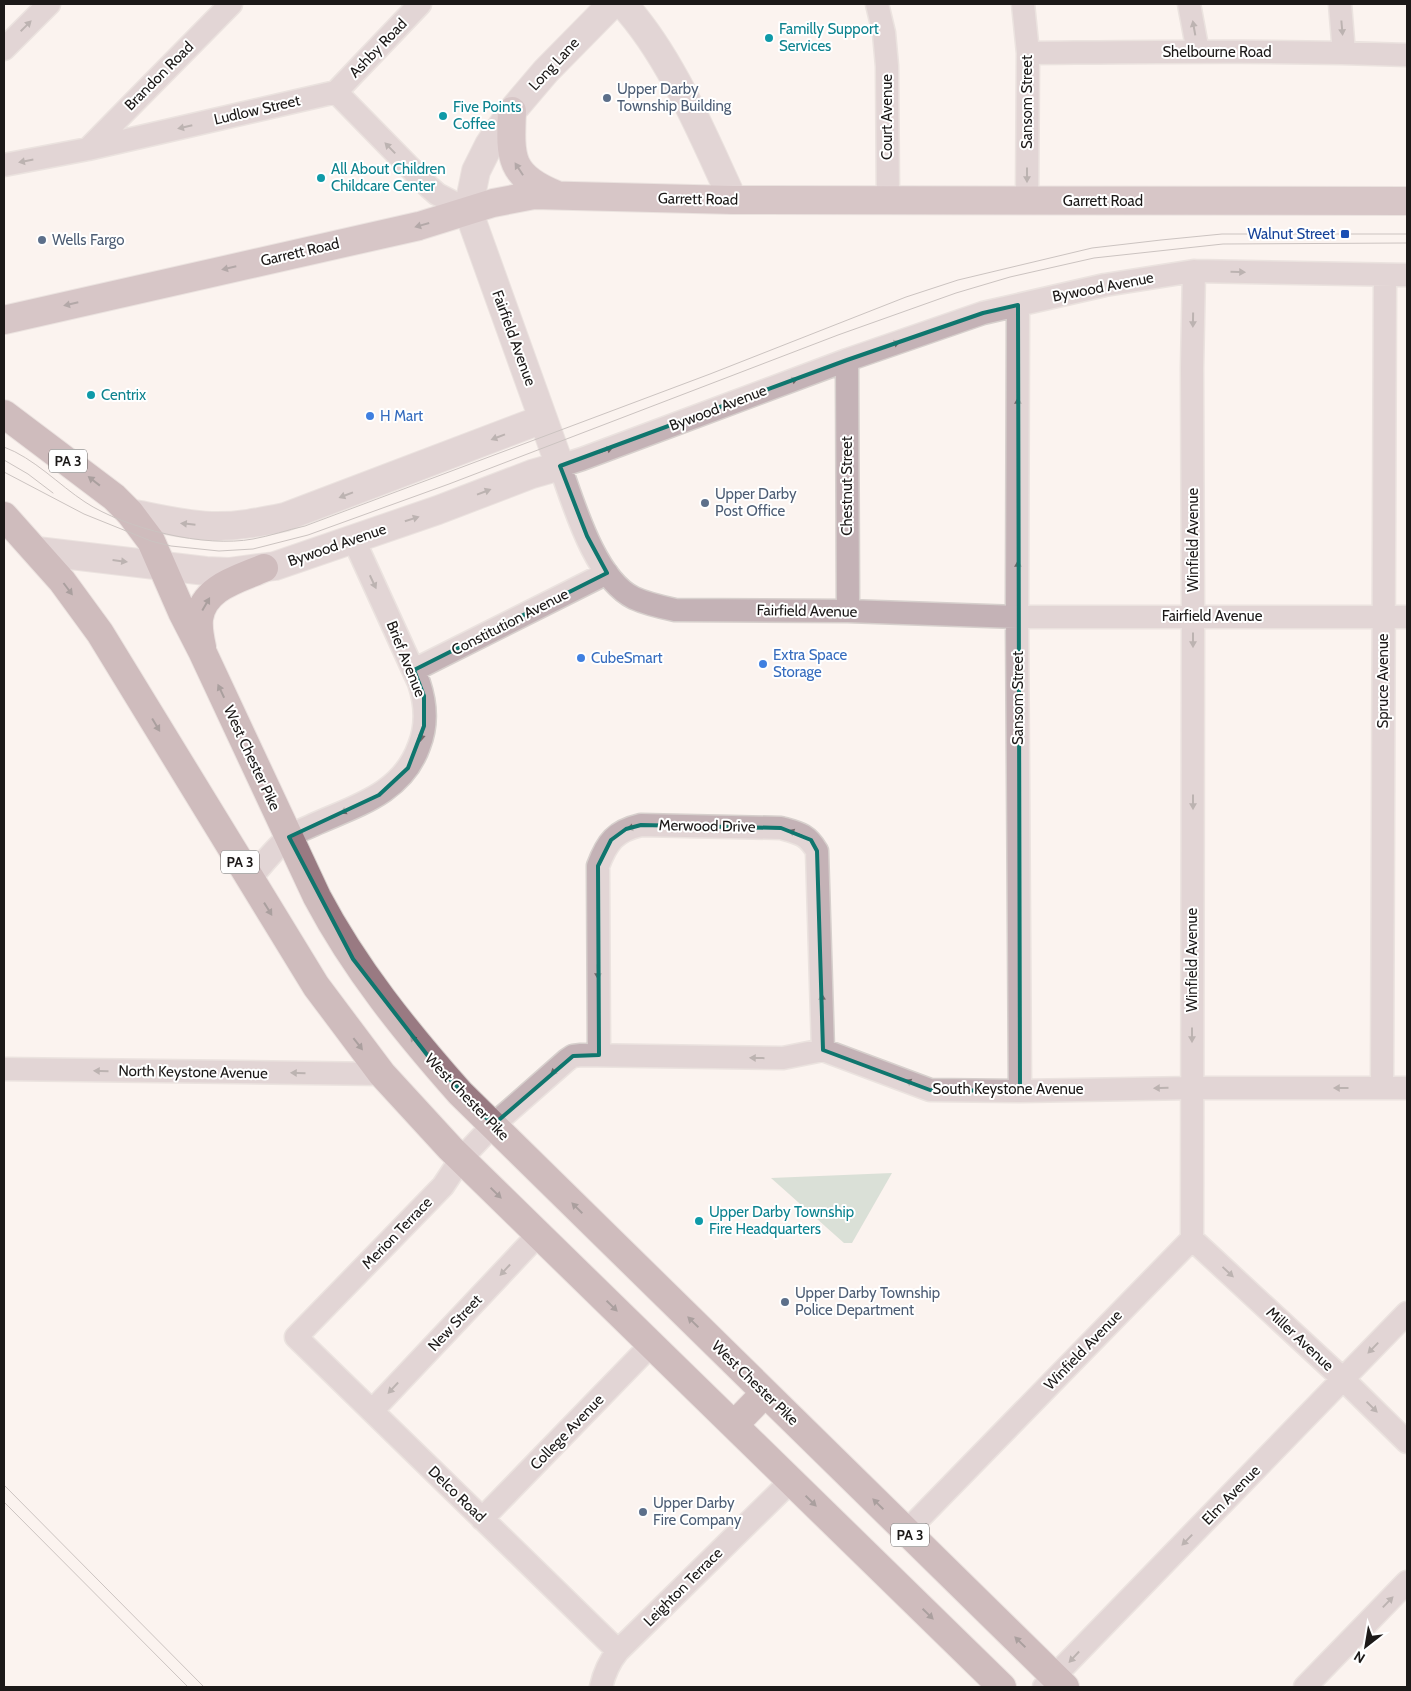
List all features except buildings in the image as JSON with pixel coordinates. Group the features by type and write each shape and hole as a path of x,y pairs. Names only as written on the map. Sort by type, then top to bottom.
{"main road":[{"path":"512,111 512,151 518,169 530,182 539,188 558,195"},
{"name":"Garrett Road","path":"4,320 419,226 512,198 534,195 733,200 1407,201"},
{"name":"West Chester Pike","path":"4,414 97,483 130,513 151,541 182,612 317,897 353,959 394,1016 460,1093 906,1532 1055,1684"},
{"name":"PA 3","path":"4,516 62,581 100,633 316,986 382,1074 426,1124 461,1159 1002,1687"},
{"path":"4,538 37,551"},
{"path":"202,651 199,619 202,608 208,599 223,585 264,568"},
{"path":"734,1425 765,1393"}],"street":[{"path":"4,49 48,4"},
{"name":"Brandon Road","path":"88,149 231,4"},
{"name":"Ashby Road","path":"336,92 420,4"},
{"name":"Long Lane","path":"468,210 476,171 481,158 512,111 546,71 612,4"},
{"path":"623,4 640,23 682,93 733,200"},
{"name":"Court Avenue","path":"877,4 884,33 887,66 888,200"},
{"name":"Sansom Street","path":"1023,4 1028,53 1027,201"},
{"path":"1189,4 1198,52"},
{"path":"1340,4 1344,53"},
{"name":"Shelbourne Road","path":"1028,53 1198,52 1407,55"},
{"path":"336,92 429,187 437,194 468,210"},
{"name":"Ludlow Street","path":"4,165 88,149 336,92"},
{"name":"Fairfield Avenue","path":"468,210 587,536 607,573 617,586 633,598 675,610 848,611 1017,617 1407,617"},
{"name":"Bywood Avenue","path":"37,551 229,572 264,568 301,558 353,538 438,510 532,474 582,460 847,360 983,312 1105,285 1194,271 1407,275"},
{"name":"Winfield Avenue","path":"906,1532 1192,1239 1192,368 1194,271"},
{"name":"Spruce Avenue","path":"1382,1088 1385,275"},
{"name":"Sansom Street","path":"1018,305 1017,617 1020,1091"},
{"name":"Chestnut Street","path":"847,360 848,611"},
{"path":"130,513 179,523 211,526 261,522 285,517 543,419"},
{"name":"Brief Avenue","path":"250,879 289,837 379,795 395,783 415,757 424,726 424,696 414,670 353,538"},
{"name":"Constitution Avenue","path":"414,670 607,573"},
{"name":"Merwood Drive","path":"599,1055 598,866 603,852 611,840 626,829 641,825 781,828 799,833 811,840 817,851 823,1050"},
{"path":"493,1124 573,1056 783,1058 823,1050"},
{"name":"South Keystone Avenue","path":"823,1050 930,1090 1407,1088"},
{"name":"North Keystone Avenue","path":"4,1069 382,1074"},
{"name":"Merion Terrace","path":"296,1338 443,1186 461,1159 493,1124"},
{"name":"New Street","path":"372,1411 538,1235"},
{"name":"Miller Avenue","path":"1192,1239 1344,1380 1407,1442"},
{"name":"Elm Avenue","path":"1055,1684 1407,1313"},
{"name":"Delco Road","path":"296,1338 618,1651"},
{"name":"College Avenue","path":"482,1519 651,1345"},
{"name":"Leighton Terrace","path":"601,1687 604,1677 618,1651 791,1481"},
{"path":"1305,1687 1407,1582"}],"highlighted area":[{"path":"1018,305 1020,1091 930,1090 823,1050 817,851 811,840 781,828 641,825 626,829 611,840 598,866 599,1055 573,1056 493,1125 428,1056 353,959 289,837 379,795 408,768 424,726 424,696 414,670 607,573 587,536 560,466 847,360 983,313"}],"green space":[{"path":"892,1173 852,1243 844,1243 771,1178"}],"tram line":[{"path":"4,447 26,458 85,502 102,512 122,520 166,534 190,538 212,541 253,539 305,526 710,374 906,297 958,280 1092,248 1161,240 1222,234 1407,234"},
{"path":"4,472 84,514 151,541 171,546 219,551 253,549 308,535 449,484 838,335 956,293 1010,277 1094,258 1223,244 1407,243"},
{"path":"4,460 28,474 53,493"},
{"path":"4,1485 204,1687"},
{"path":"4,1502 188,1687"}],"place":[{"name":"Familly Support Services","path":"769,38"},
{"name":"Upper Darby Township Building","path":"607,98"},
{"name":"Five Points Coffee","path":"443,116"},
{"name":"All About Children Childcare Center","path":"321,178"},
{"name":"Walnut Street","path":"1345,234"},
{"name":"Wells Fargo","path":"42,240"},
{"name":"Centrix","path":"91,395"},
{"name":"H Mart","path":"370,416"},
{"name":"Upper Darby Post Office","path":"705,503"},
{"name":"CubeSmart","path":"581,658"},
{"name":"Extra Space Storage","path":"763,664"},
{"name":"Upper Darby Township Fire Headquarters","path":"699,1221"},
{"name":"Upper Darby Township Police Department","path":"785,1302"},
{"name":"Upper Darby Fire Company","path":"643,1512"}]}
